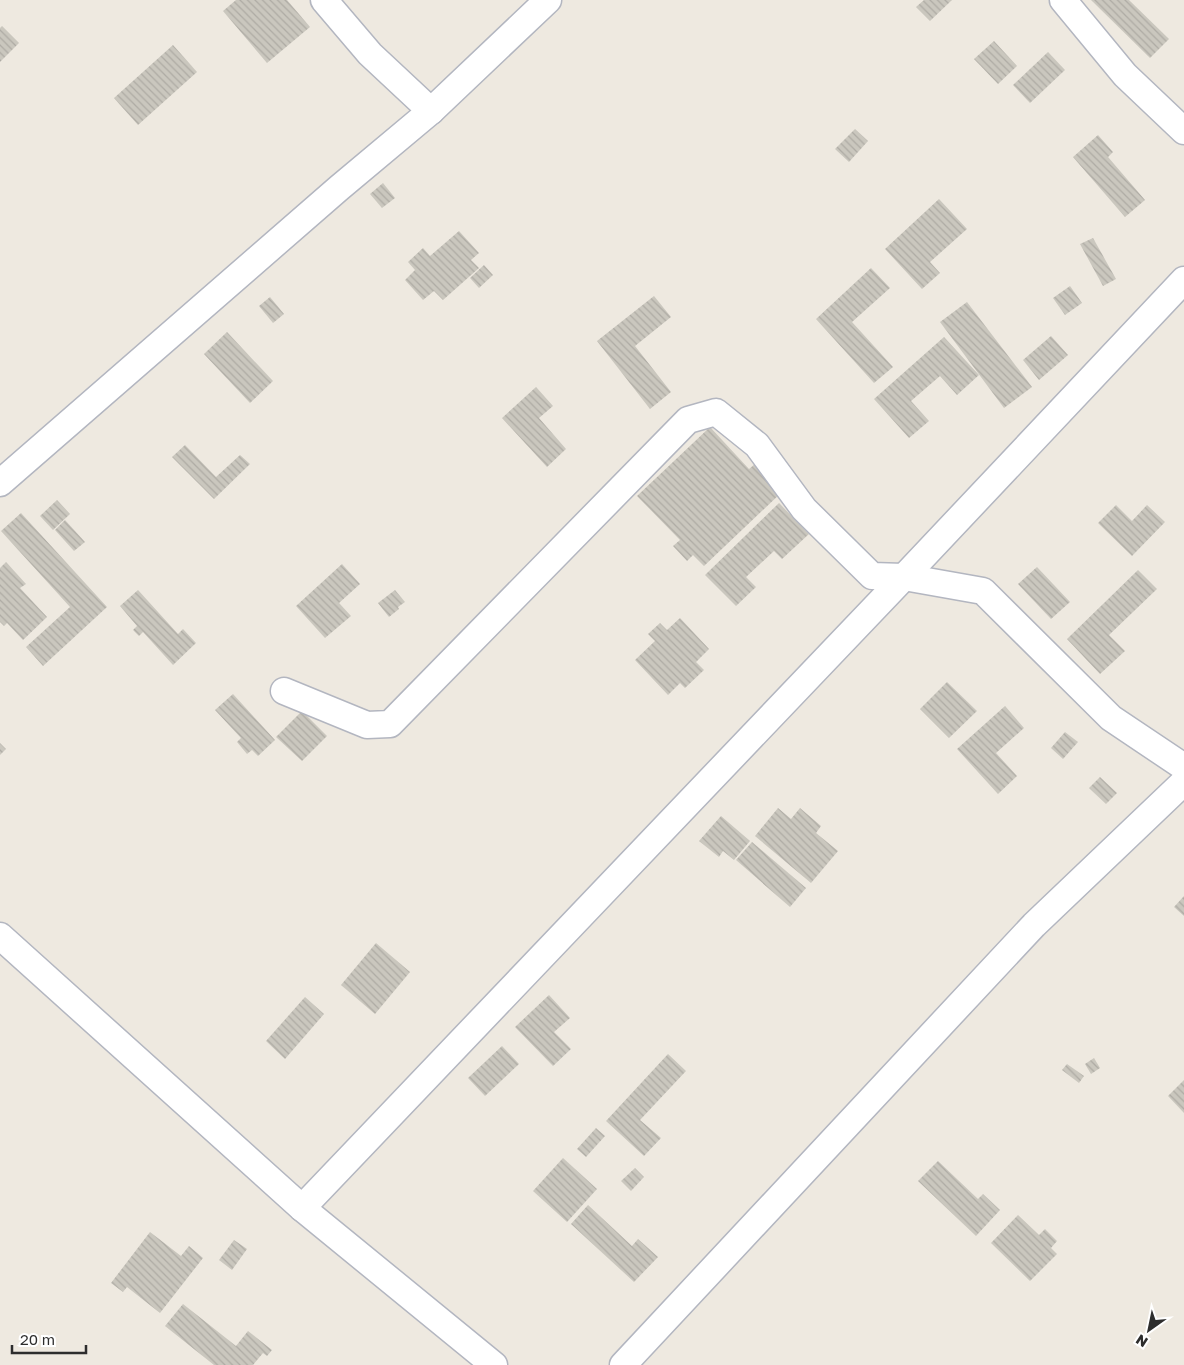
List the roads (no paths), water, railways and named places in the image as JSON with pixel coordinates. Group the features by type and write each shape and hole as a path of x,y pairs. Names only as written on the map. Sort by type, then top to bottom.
{"street":[{"path":"324,0 370,54 431,111"},
{"path":"0,483 339,188 431,111 548,0"},
{"path":"1063,0 1125,75 1184,131"},
{"path":"302,1208 904,577 1184,280"},
{"path":"284,691 367,725 390,724 688,420 716,412 757,445 804,509 872,576 904,577 983,591 1111,718 1184,767"},
{"path":"623,1365 1034,925 1184,782"},
{"path":"0,936 302,1208 494,1365"}]}
